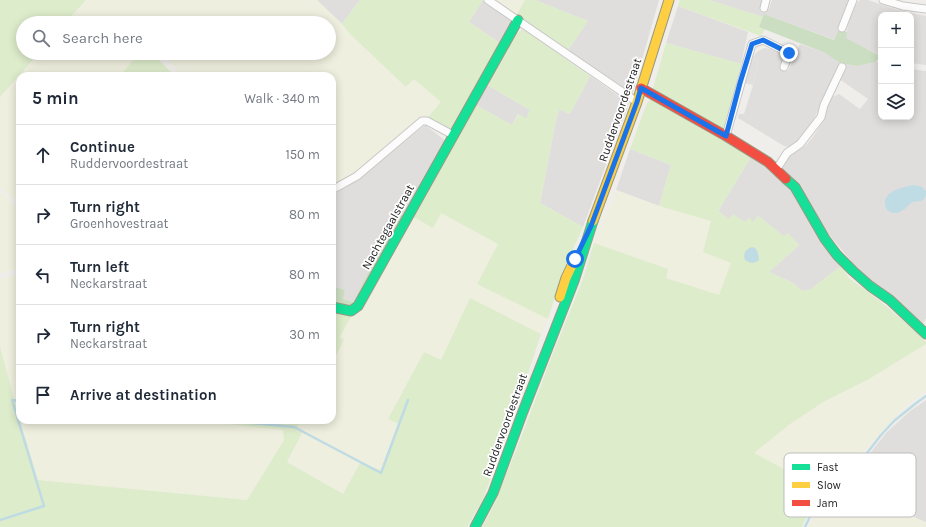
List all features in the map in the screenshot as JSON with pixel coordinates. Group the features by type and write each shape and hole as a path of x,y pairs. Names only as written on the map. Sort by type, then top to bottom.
{"street":[{"path":"488,0 637,102"},
{"name":"Ruddervoordestraat","path":"475,527 493,493 554,330 559,299 566,278 591,226 637,102 669,0"},
{"path":"764,8 766,0"},
{"path":"842,28 853,0"},
{"path":"883,0 903,6 926,9"},
{"name":"Nachtegaalstraat","path":"336,308 351,311 358,306 518,20"},
{"path":"726,136 752,44 763,40 789,53 784,67"},
{"path":"776,170 787,153 800,144 821,117 824,105 842,67"},
{"path":"641,88 726,136 768,162 795,187 825,239 837,255 870,286 890,300 926,334"},
{"path":"336,188 357,176 422,121 427,121 453,135"}],"shaded area":[{"path":"360,0 342,24 336,18 336,16 334,16 318,1"},
{"path":"483,0 513,22 500,43 469,22"},
{"path":"535,0 659,0 632,95 568,50 588,21"},
{"path":"709,0 764,0 762,6 769,9 772,0 851,0 835,40 764,14 763,17"},
{"path":"860,0 868,0 908,12 878,12 878,54 845,38 850,18"},
{"path":"678,6 748,32 741,64 666,43"},
{"path":"914,13 926,16 926,65 914,63"},
{"path":"800,44 825,53 840,63 857,66 878,62 878,120 914,120 914,69 926,71 926,318 923,324 859,270 818,221 784,172 783,166 789,156 807,144 824,120 832,97 839,94 860,109 868,99 835,76 811,125 796,144 788,147 738,118 739,114 744,114 753,85 759,60 752,58 757,52 764,48 771,49 785,56 780,67 788,71"},
{"path":"752,58 759,60 753,85 745,83"},
{"path":"590,76 629,103 583,227 540,203 559,109 570,114"},
{"path":"484,83 530,110 526,119 518,114 512,125 474,104"},
{"path":"425,125 447,142 406,216 399,213 353,302 343,299 345,290 336,287 336,193 386,157"},
{"path":"630,149 671,165 659,206 616,190"},
{"path":"751,157 764,165 791,188 841,266 811,289 805,291 801,290 793,283 769,272 799,245 787,233 784,237 758,216 753,222 745,222 729,219 718,211"},
{"path":"926,400 926,522 913,517 916,517 916,453 871,452 886,433 910,411"}],"green space":[{"path":"0,0 86,0 71,16 16,16 16,60 33,60 22,72 16,72 16,79 0,97"},
{"path":"86,0 318,0 334,16 71,16"},
{"path":"360,0 483,0 469,22 500,43 451,129 427,118 441,102 414,79 406,87 351,35 342,24"},
{"path":"493,0 525,0 516,16"},
{"path":"525,0 535,0 588,21 568,50 516,16"},
{"path":"680,0 709,0 763,17 759,27 765,29 761,36 678,6"},
{"path":"764,14 834,40 839,30 847,32 846,38 878,55 878,59 876,62 857,66 840,63 825,53 759,27"},
{"path":"336,18 351,35 406,87 414,79 441,102 427,118 346,181 336,187 336,72 179,72 168,60 336,60"},
{"path":"523,29 590,76 570,114 559,109 540,203 583,227 565,267 548,319 477,284 498,244 441,213 433,228 412,216 474,104 512,125 519,114 526,119 530,110 484,83 516,34"},
{"path":"666,43 741,64 725,130 654,91 653,88"},
{"path":"33,60 133,60 123,72 22,72"},
{"path":"133,60 159,60 171,72 123,72"},
{"path":"16,79 16,197 13,200 0,187 0,97"},
{"path":"650,100 656,102 751,157 718,211 729,219 733,214 745,222 749,217 753,222 758,216 784,236 788,233 799,245 769,272 793,283 801,290 805,291 811,289 841,266 849,278 880,301 914,330 926,342 926,344 869,379 825,401 790,424 754,453 784,469 784,517 807,517 802,527 482,527 494,505 517,448 583,279 594,243 668,269 666,278 719,295 731,263 703,252 711,221 659,206 671,165 630,149 647,103"},
{"path":"616,190 659,206 712,221 731,263 719,296 666,278 668,269 594,243"},
{"path":"2,193 16,207 16,270 0,273 0,196"},
{"path":"399,213 406,216 356,309 336,306 336,287 345,290 343,299 353,302"},
{"path":"441,213 498,244 477,284 548,319 541,334 470,299 441,360 424,352 388,419 399,424 381,471 360,464 343,494 287,462 302,434 296,430 299,424 336,424 336,355 344,340 339,338 351,316 356,314 359,310 412,216"},
{"path":"16,276 16,404 0,347 0,279"},
{"path":"470,298 541,334 518,404 483,499 467,527 0,527 0,347 16,405 16,424 21,424 38,480 247,500 284,440 283,430 227,424 299,424 296,430 302,433 287,462 343,494 360,463 381,470 399,424 388,419 424,352 441,360"},
{"path":"336,313 351,316 340,337 344,340 336,355"},
{"path":"926,344 926,391 904,407 863,452 784,453 784,469 753,453 790,424 825,401 869,379"},
{"path":"22,424 227,424 283,430 284,440 247,500 38,480"},
{"path":"814,517 914,517 926,522 926,527 809,527"}],"water":[{"path":"913,185 922,187 926,191 926,195 923,200 912,202 904,210 896,213 887,210 885,199 888,195 902,188"},
{"path":"752,247 757,250 759,260 754,263 745,260 744,258 746,250"}],"waterway":[{"path":"867,453 894,421 926,396"},
{"path":"16,400 12,400 16,413"},
{"path":"261,424 294,427 381,473 408,400"},
{"path":"0,520 44,506 19,424"},
{"path":"805,527 810,517"}],"traffic: fast":[{"path":"336,308 351,311 358,306 518,20"},
{"path":"786,179 795,187 825,239 837,255 870,286 890,300 926,334"},
{"path":"475,527 493,493 574,281 593,221"}],"traffic: slow":[{"path":"593,221 637,102 669,0"},
{"path":"560,297 566,278 574,261"}],"traffic: jam":[{"path":"641,88 726,136 768,162 786,179"}],"route":[{"path":"575,259 591,226 641,88 726,136 752,44 763,40 789,53"}]}
